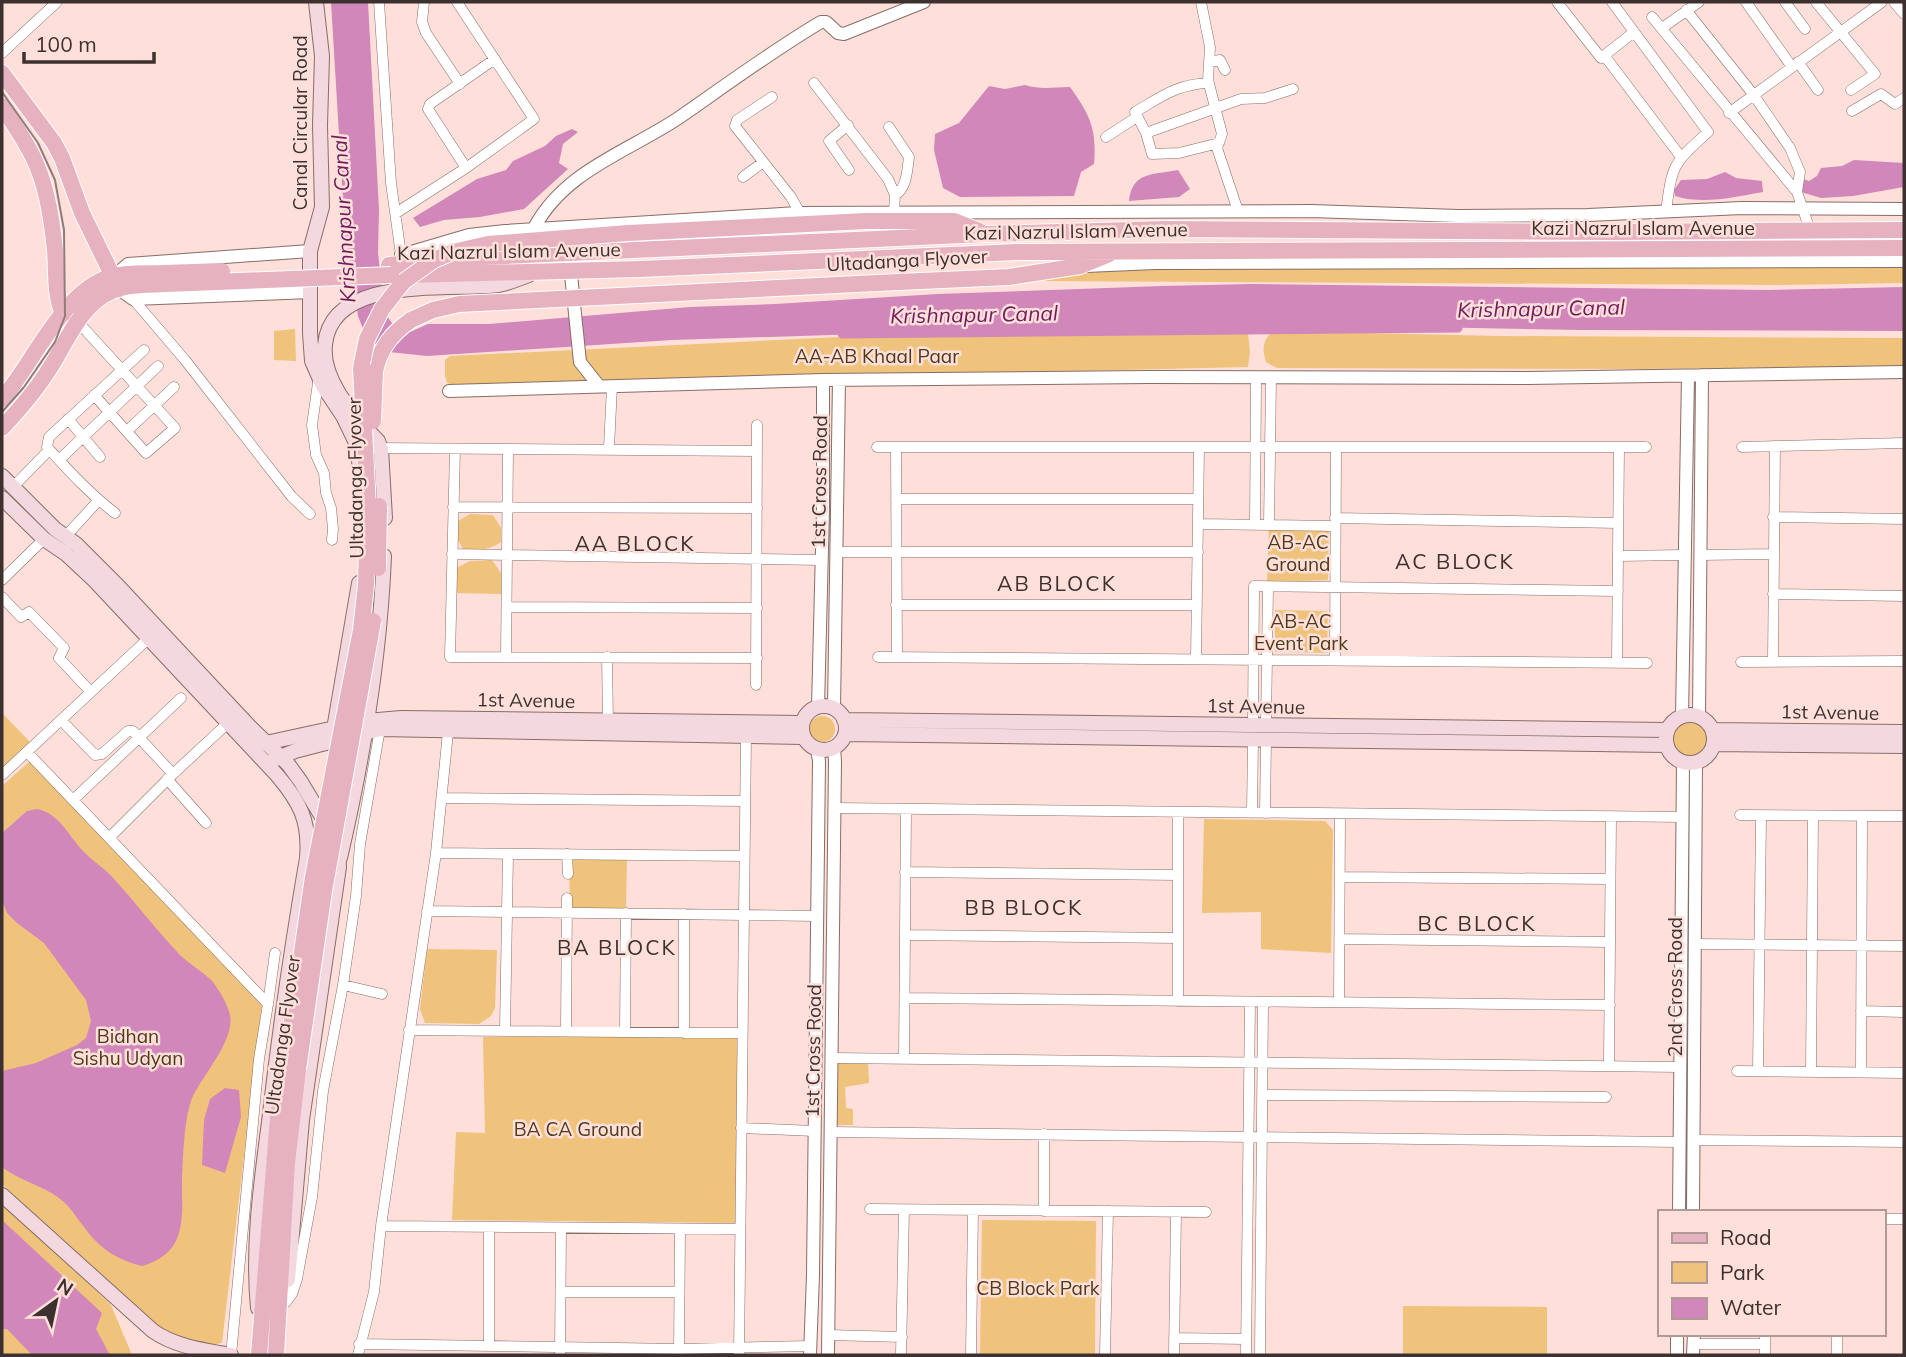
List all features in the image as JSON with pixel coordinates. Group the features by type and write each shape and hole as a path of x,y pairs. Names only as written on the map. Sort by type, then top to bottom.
{"main road":[{"name":"Canal Circular Road","path":"316,2 323,56 320,125 322,207 310,251 312,362 358,447"},
{"path":"2,72 54,143 82,213 116,283"},
{"path":"2,106 32,155 41,176 55,253 56,293 63,314 78,322"},
{"path":"1167,212 1167,229"},
{"name":"Ultadanga Flyover","path":"277,1355 292,1069 313,877 363,614 368,508 361,368 367,339 382,309 404,282 434,260 466,248 488,244 616,234 866,221 954,221 985,234"},
{"name":"Kazi Nazrul Islam Avenue","path":"116,283 481,257 985,234 1167,229 1598,232 1904,230"},
{"name":"Kazi Nazrul Islam Avenue","path":"396,265 538,272 983,253 1118,250 1904,248"},
{"name":"Ultadanga Flyover","path":"259,1350 278,1118 292,1069 372,626 379,537 373,402 376,365 389,339 419,315 459,304 1009,277 1080,266 1118,250"},
{"path":"277,1355 284,1330 302,1120 340,859 371,728 383,582 385,533 381,449 338,390 326,364 326,336 331,325 348,306 361,299 417,288 501,284 538,272"},
{"path":"2,399 63,314 91,287 116,283"},
{"path":"2,428 39,384 78,322 116,283"},
{"path":"333,735 358,587 362,524 358,447"},
{"path":"2,475 55,530 76,544 118,586 302,782 328,827 340,859"},
{"path":"2,498 44,539 66,554 95,581 252,748 301,807 308,843 278,1042 256,1262 259,1350"},
{"path":"818,707 841,721 843,740 834,748 817,749 809,745 803,730 808,713 818,707"},
{"path":"1682,716 1699,716 1707,722 1714,737 1711,752 1704,759 1689,763 1672,756 1667,745 1668,730 1676,719 1682,716"},
{"name":"1st Avenue","path":"371,728 401,718 608,720 685,728 803,730"},
{"name":"1st Avenue","path":"841,721 992,729 1260,733 1548,744 1667,745"},
{"path":"252,748 266,742 371,728 448,732 685,728 746,736 803,730"},
{"path":"1548,729 1548,744"},
{"name":"1st Avenue","path":"1260,733 1668,730"},
{"name":"1st Avenue","path":"1714,737 1904,732"},
{"path":"265,764 333,735"},
{"path":"1714,737 1904,746"},
{"path":"2,1195 164,1339 186,1347 231,1355"}],"street":[{"path":"2,53 58,2"},
{"path":"379,2 391,183 396,213 396,265"},
{"path":"424,2 422,22 426,33 460,84"},
{"path":"396,213 466,168 534,119 457,2"},
{"path":"534,229 554,198 602,160 664,127 784,44 821,22 826,22 838,33 844,34 924,2"},
{"path":"1200,2 1210,47 1209,83 1222,134 1217,148 1238,211"},
{"path":"1557,2 1601,58 1634,32"},
{"path":"1612,2 1708,132 1681,157 1672,170 1666,212"},
{"path":"1662,28 1699,2"},
{"path":"1746,2 1818,90"},
{"path":"1785,2 1805,29"},
{"path":"1816,2 1875,74 1851,90"},
{"path":"1730,113 1880,2"},
{"path":"1894,2 1904,14"},
{"path":"1686,10 1753,94 1790,148 1800,172 1797,192 1810,230"},
{"path":"1652,17 1797,192"},
{"path":"1604,55 1681,157"},
{"path":"466,168 428,109 429,104 495,59"},
{"path":"1209,62 1220,60 1225,70"},
{"path":"814,83 888,179 895,195 894,212"},
{"path":"1209,83 1191,84 1162,94 1135,112 1146,133 1152,154 1179,153 1219,143"},
{"path":"1146,133 1241,99 1265,98 1293,89"},
{"path":"1852,111 1881,94 1891,103 1903,104"},
{"path":"772,97 735,123 800,213"},
{"path":"1106,137 1138,117"},
{"path":"848,125 829,141 849,170"},
{"path":"889,127 909,157 902,189 895,195"},
{"path":"743,177 762,163"},
{"name":"Kazi Nazrul Islam Avenue","path":"396,265 469,235 566,226 800,213 1321,211 1458,216 1742,208 1904,209"},
{"path":"566,226 580,362 605,386 609,448"},
{"path":"310,251 128,264 116,283 185,360 292,496 310,514"},
{"name":"Kazi Nazrul Islam Avenue","path":"1080,266 1168,263 1904,261"},
{"path":"133,299 311,292"},
{"path":"78,322 175,428 146,453 94,395"},
{"path":"115,513 98,501 49,450 46,443 49,437 144,350"},
{"path":"59,460 158,366"},
{"path":"449,391 823,380 1688,376 1904,372"},
{"path":"1699,716 1702,375"},
{"path":"318,376 312,425 316,455 324,473 331,508 332,540"},
{"path":"1682,716 1688,376"},
{"path":"1255,525 1256,378"},
{"path":"1269,525 1271,378"},
{"path":"818,707 823,380"},
{"name":"1st Cross Road","path":"839,380 837,552 841,721"},
{"path":"127,431 174,387"},
{"path":"68,419 100,457"},
{"path":"756,685 757,425"},
{"path":"1742,447 1904,443"},
{"path":"1773,661 1775,446"},
{"path":"358,447 757,451"},
{"path":"877,447 1646,447"},
{"path":"895,447 897,657"},
{"path":"1196,659 1199,447"},
{"path":"1335,660 1336,447"},
{"path":"1617,663 1619,447"},
{"path":"454,449 450,657 757,658"},
{"path":"13,487 49,450"},
{"path":"506,657 508,450"},
{"path":"896,499 1198,499"},
{"path":"1685,500 1701,501"},
{"path":"65,537 98,501"},
{"path":"453,507 757,508"},
{"path":"823,509 837,509"},
{"path":"1773,517 1904,519"},
{"path":"1198,524 1618,523"},
{"path":"2,580 44,539"},
{"path":"837,552 1198,552"},
{"path":"452,554 821,560"},
{"path":"1700,555 1773,554"},
{"path":"1618,556 1684,555"},
{"path":"1265,813 1253,660 1254,586 1618,591"},
{"path":"1252,813 1267,660 1268,587"},
{"path":"1684,594 1700,595"},
{"path":"1773,594 1904,596"},
{"path":"2,597 20,617 29,612 64,648 59,657 91,692"},
{"path":"896,605 1197,604"},
{"path":"507,607 757,608"},
{"path":"2,775 149,638"},
{"path":"607,657 608,720"},
{"path":"878,657 1647,663"},
{"path":"1741,662 1904,661"},
{"path":"73,800 181,698"},
{"path":"61,720 95,755 102,754 128,732 133,731 141,737 206,823"},
{"path":"110,837 170,776 228,723"},
{"path":"286,1303 296,1279 312,1197 323,1091 356,896 371,728"},
{"path":"448,732 436,853 381,1226 374,1292 358,1350 489,1345 560,1351 810,1351"},
{"path":"739,1352 746,736"},
{"name":"1st Cross Road","path":"828,1355 834,748"},
{"name":"1st Cross Road","path":"810,1351 815,1131 817,749"},
{"path":"27,752 268,1004"},
{"path":"1689,763 1683,817 1689,845"},
{"name":"2nd Cross Road","path":"1686,1103 1680,1067 1680,1043 1689,845 1689,763"},
{"path":"442,798 745,801"},
{"path":"835,808 1683,817"},
{"path":"904,1059 906,809"},
{"path":"1178,812 1178,1001"},
{"path":"1339,1002 1340,814"},
{"path":"1740,815 1904,816"},
{"path":"1609,1066 1611,816"},
{"path":"1758,1071 1761,816"},
{"path":"1811,1072 1813,816"},
{"path":"1861,1072 1862,816"},
{"name":"2nd Cross Road","path":"1679,1210 1686,1141 1694,944 1689,845"},
{"path":"436,853 744,856"},
{"path":"505,1031 508,854"},
{"path":"567,854 568,874"},
{"path":"905,872 1178,875"},
{"path":"1340,877 1610,879"},
{"path":"566,1031 567,898"},
{"path":"428,911 817,916"},
{"path":"625,1032 626,914"},
{"path":"684,914 684,1032"},
{"path":"905,935 1178,938"},
{"path":"1340,939 1610,942"},
{"path":"1694,944 1904,946"},
{"path":"231,1355 259,1059 275,953"},
{"path":"343,985 382,994"},
{"path":"905,998 1610,1005"},
{"path":"1246,1355 1250,1002"},
{"path":"1259,1355 1263,1002"},
{"path":"816,1004 832,1004"},
{"path":"1861,1012 1904,1012"},
{"path":"409,1030 742,1033"},
{"path":"832,1058 1680,1067"},
{"path":"1737,1071 1904,1073"},
{"path":"1263,1095 1606,1097"},
{"path":"741,1128 815,1131"},
{"path":"831,1132 1904,1142"},
{"path":"1044,1134 1044,1211"},
{"name":"2nd Cross Road","path":"1686,1141 1693,1210"},
{"path":"870,1209 1206,1212"},
{"path":"901,1355 904,1210"},
{"path":"971,1355 973,1210"},
{"path":"1105,1355 1108,1211"},
{"path":"1174,1355 1176,1212"},
{"path":"1885,1219 1904,1219"},
{"path":"381,1226 740,1229"},
{"path":"489,1227 489,1345"},
{"path":"560,1351 562,1228"},
{"path":"679,1352 680,1229"},
{"path":"1247,1274 1260,1273"},
{"path":"561,1292 679,1293"},
{"path":"828,1335 902,1337"},
{"path":"1677,1355 1678,1336"},
{"path":"1837,1336 1837,1355"},
{"path":"1174,1338 1246,1339"},
{"path":"1693,1345 1765,1345"}],"green space":[{"path":"1120,257 1904,259 1904,283 1780,285 1040,281"},
{"path":"295,329 296,361 274,360 274,331"},
{"name":"AA-AB Khaal Paar","path":"1243,330 1248,333 1248,367 458,386 447,383 445,375 445,360 450,356 840,337"},
{"path":"1273,331 1500,336 1904,338 1904,366 1641,369 1277,368 1266,362 1264,353 1265,342"},
{"path":"470,514 493,515 501,528 501,542 478,550 463,549 456,536 458,521"},
{"name":"AB-AC Ground","path":"1269,525 1329,526 1328,580 1267,582"},
{"path":"492,560 501,573 501,594 455,593 456,568 470,561"},
{"name":"AB-AC Event Park","path":"1275,610 1328,611 1327,653 1275,652"},
{"path":"2,713 32,744 2,771"},
{"path":"822,716 831,720 835,729 831,738 822,742 813,738 809,729 813,720"},
{"path":"1690,723 1702,728 1707,740 1702,752 1690,757 1678,752 1673,740 1678,728"},
{"name":"Bidhan Sishu Udyan","path":"30,761 262,1003 222,1343 211,1345 159,1333 2,1184 2,786"},
{"path":"1204,819 1325,821 1333,830 1331,953 1261,949 1261,912 1202,913"},
{"path":"569,856 627,857 626,910 570,910"},
{"path":"427,949 497,950 495,1008 491,1016 479,1024 425,1023 420,1009"},
{"name":"BA CA Ground","path":"483,1037 739,1037 735,1223 452,1220 456,1132 485,1133"},
{"path":"834,1061 868,1063 869,1083 845,1087 846,1108 853,1109 853,1125 833,1125"},
{"path":"2,1199 111,1305 132,1355 2,1355"},
{"name":"CB Block Park","path":"982,1220 1096,1221 1095,1355 980,1355"},
{"path":"1403,1306 1547,1307 1547,1355 1403,1355"}],"water":[{"path":"331,2 368,2 379,210 378,253 385,313 396,329 403,332 410,332 428,324 489,324 690,307 938,294 1252,284 1768,290 1904,287 1904,331 1581,330 1317,325 1100,331 954,331 672,340 427,356 389,352 376,345 365,334 358,316 345,234"},
{"path":"1025,85 1042,88 1070,87 1091,123 1094,164 1081,172 1074,196 960,197 943,188 934,150 935,134 959,123 989,86 1005,89"},
{"path":"572,129 578,132 563,144 559,163 568,169 524,209 444,220 420,227 413,218 477,179 506,170 513,161"},
{"path":"1854,160 1904,163 1904,187 1853,196 1821,198 1801,192 1803,179 1809,181 1817,176 1821,168 1842,166"},
{"path":"1178,170 1190,189 1179,197 1129,201 1131,191 1139,179"},
{"path":"1725,172 1736,178 1762,181 1763,192 1708,200 1675,196 1674,190 1681,180 1707,179"},
{"path":"37,809 58,820 83,851 110,875 180,955 213,982 230,1015 228,1035 190,1104 184,1149 179,1232 168,1252 142,1266 117,1257 102,1247 59,1198 2,1167 2,1071 36,1063 77,1045 86,1038 91,1021 86,1000 44,943 7,913 2,900 2,833 27,811"},
{"path":"225,1088 239,1090 241,1117 225,1173 202,1165 204,1120 210,1099"},
{"path":"2,1220 102,1313 96,1329 110,1355 32,1355 7,1329 2,1329"}],"waterway":[{"name":"Krishnapur Canal","path":"842,334 1458,328"}],"tram line":[{"path":"2,92 38,143 55,180 64,230 65,316 55,342 24,387 2,412"}],"district":[{"name":"AA BLOCK","path":"635,544"},
{"name":"AC BLOCK","path":"1455,562"},
{"name":"AB BLOCK","path":"1057,584"},
{"name":"BB BLOCK","path":"1024,908"},
{"name":"BC BLOCK","path":"1477,924"},
{"name":"BA BLOCK","path":"617,948"}]}
